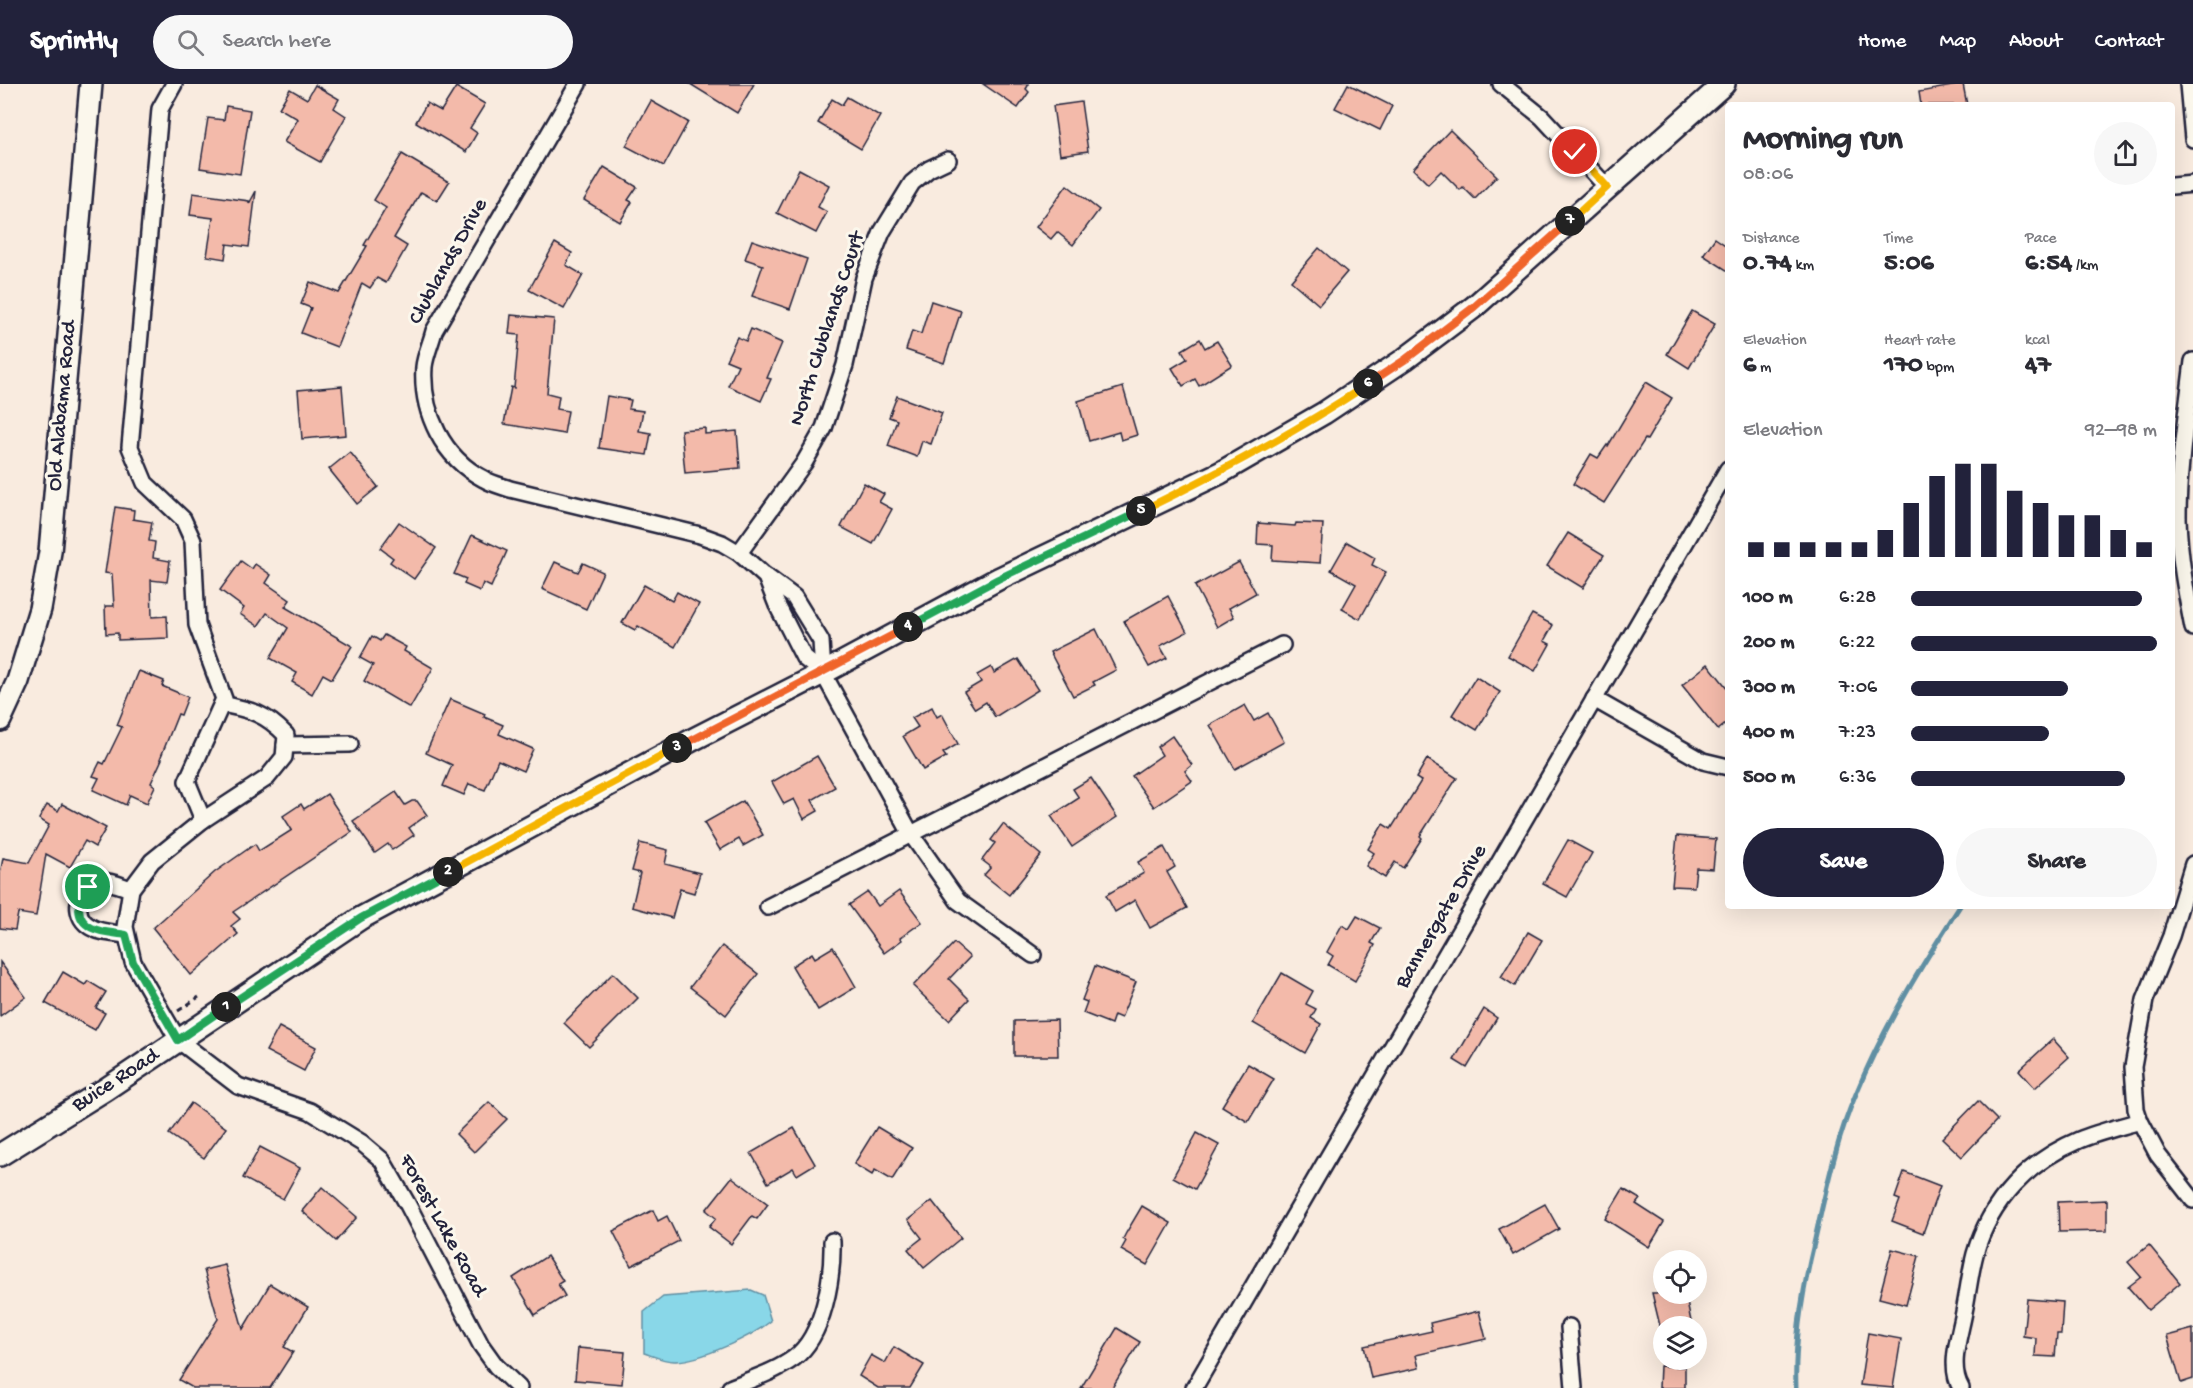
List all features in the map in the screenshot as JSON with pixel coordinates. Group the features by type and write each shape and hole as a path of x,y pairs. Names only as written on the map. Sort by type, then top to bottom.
{"street":[{"name":"Old Alabama Road","path":"0,720 18,681 40,609 50,552 91,84"},
{"path":"174,84 159,109 129,447 145,483 183,519 193,541 197,625 224,699 186,781 203,820"},
{"name":"Clublands Drive","path":"578,84 434,332 424,365 424,397 432,423 446,447 465,467 484,480 510,489 700,535 740,553 766,577 795,597 821,641 823,673"},
{"path":"1501,84 1542,117 1607,187"},
{"name":"Buice Road","path":"0,1155 106,1089 361,918 998,579 1220,473 1324,413 1406,359 1474,307 1724,84"},
{"path":"2188,84 2193,139"},
{"name":"North Clublands Court","path":"740,553 804,463 824,428 845,365 864,278 882,231 912,183 929,169 948,160"},
{"path":"2175,186 2193,184"},
{"path":"2193,361 2181,460 2178,518 2182,572 2193,628"},
{"name":"Bannergate Drive","path":"1194,1388 1725,473"},
{"name":"Clublands Drive","path":"766,577 777,605 804,658 823,673"},
{"path":"768,907 1282,645"},
{"path":"823,673 911,834 958,901 1033,955"},
{"path":"1594,699 1703,761 1725,766"},
{"path":"178,1040 133,962 126,935 131,890 152,861 203,820 267,778 284,757 286,735 273,722 254,710 222,704"},
{"path":"285,745 350,744"},
{"path":"2193,864 2171,936 2145,1000 2133,1067 2136,1109 2140,1120 2158,1155 2193,1200"},
{"path":"126,935 90,927 83,921 78,903 81,894 96,882 106,882 131,890"},
{"name":"Forest Lake Road","path":"178,1040 238,1086 310,1111 362,1143 382,1160 482,1345 496,1366 519,1388"},
{"path":"1961,1388 1957,1381 1955,1362 1975,1255 1994,1210 2017,1180 2049,1154 2080,1139 2140,1120"},
{"path":"730,1388 783,1365 796,1357 807,1345 816,1330 829,1286 831,1241"},
{"path":"1569,1327 1574,1388"}],"water":[{"path":"751,1290 763,1295 771,1321 751,1334 725,1347 686,1360 668,1361 644,1353 644,1312 663,1297"}],"building":[{"path":"690,84 754,84 737,113"},
{"path":"983,84 1029,84 1026,89 1029,92 1018,108"},
{"path":"1348,84 1392,106 1380,130 1335,108"},
{"path":"1963,84 1966,102 1921,102 1919,92"},
{"path":"315,85 339,99 334,108 346,116 320,162 284,142 298,119 279,108 290,89 307,99"},
{"path":"456,87 485,104 470,128 477,133 466,152 416,122 427,103 441,111"},
{"path":"847,97 880,116 861,149 818,123 832,99 842,105"},
{"path":"651,101 688,122 664,166 626,146"},
{"path":"1081,102 1088,151 1060,155 1053,106"},
{"path":"226,106 250,110 240,174 200,168 208,118 224,120"},
{"path":"1450,130 1497,176 1475,199 1463,187 1460,190 1441,171 1428,184 1413,169"},
{"path":"402,154 449,182 437,201 421,192 394,238 407,246 386,283 377,278 370,288 362,283 337,347 301,333 311,308 301,304 310,282 339,293 386,208 374,200"},
{"path":"604,167 637,187 628,200 632,202 620,222 584,200"},
{"path":"799,169 829,185 818,207 827,212 816,233 777,213"},
{"path":"1067,185 1099,210 1073,245 1057,232 1051,239 1036,227"},
{"path":"256,191 249,247 227,244 225,259 207,256 213,218 190,215 193,193 249,201 249,204"},
{"path":"1715,238 1725,245 1725,269 1703,255"},
{"path":"752,240 807,259 790,309 752,296 763,265 745,259"},
{"path":"555,243 572,253 566,265 583,275 564,309 529,290"},
{"path":"1319,248 1347,272 1319,305 1291,281"},
{"path":"931,301 961,311 944,363 906,350 912,331 921,334"},
{"path":"1692,311 1715,324 1689,368 1667,354"},
{"path":"511,315 554,319 547,393 559,396 557,409 568,411 564,434 504,424 511,387 514,388 519,335 509,334"},
{"path":"751,329 782,343 767,378 771,379 761,401 728,386 738,365 726,360 737,337 746,341"},
{"path":"1200,339 1205,348 1217,341 1232,365 1199,386 1195,379 1183,386 1172,368 1187,359 1182,350"},
{"path":"1646,382 1672,398 1647,440 1645,439 1604,503 1573,484 1591,454 1598,458 1608,446"},
{"path":"342,386 346,435 302,439 298,390"},
{"path":"1123,387 1137,435 1121,440 1119,432 1089,441 1078,401"},
{"path":"607,396 631,400 629,409 643,411 639,431 651,433 647,455 599,448"},
{"path":"897,396 942,413 931,444 922,441 917,457 888,446 897,420 889,417"},
{"path":"705,428 705,434 737,431 740,468 685,473 681,430"},
{"path":"350,452 378,487 357,504 329,469"},
{"path":"864,483 884,494 879,502 892,509 873,544 841,527"},
{"path":"115,507 134,510 133,519 152,522 149,541 155,542 153,558 170,561 167,582 151,580 152,617 167,616 168,638 118,640 118,633 106,634 105,606 114,606 112,574 105,573"},
{"path":"399,522 436,548 414,579 390,562 393,558 380,548"},
{"path":"1258,523 1295,526 1296,523 1323,524 1320,563 1272,560 1273,545 1257,544"},
{"path":"1568,533 1604,555 1583,588 1547,566"},
{"path":"472,535 507,551 491,587 483,583 480,591 464,584 466,579 454,574"},
{"path":"1347,542 1375,558 1372,565 1386,572 1360,619 1342,609 1356,584 1331,570"},
{"path":"241,561 252,569 255,564 271,575 266,583 290,600 285,607 352,646 332,679 323,674 312,694 292,682 297,673 270,658 288,628 267,613 258,626 240,614 244,608 220,590"},
{"path":"555,562 578,572 583,563 603,572 586,609 542,589"},
{"path":"1239,562 1256,593 1229,608 1234,617 1217,627 1195,586"},
{"path":"644,585 672,601 677,592 699,604 675,647 638,626 635,630 622,623"},
{"path":"1168,596 1187,632 1160,646 1167,658 1149,667 1124,621"},
{"path":"1532,614 1553,625 1544,641 1550,644 1535,671 1508,656"},
{"path":"1096,629 1116,670 1093,682 1095,685 1073,696 1050,652"},
{"path":"384,635 406,647 404,651 433,668 410,708 364,681 373,665 360,658 372,636 380,641"},
{"path":"1018,659 1038,690 995,717 986,702 975,709 964,692 981,682 977,675 991,667 994,673"},
{"path":"1708,664 1725,685 1725,724 1718,730 1682,685"},
{"path":"139,671 164,681 162,686 188,697 181,715 178,714 160,759 162,759 151,783 155,786 147,803 130,795 126,805 93,790 99,778 93,776 100,762 104,764 122,727 117,725"},
{"path":"1476,677 1500,692 1477,730 1452,715"},
{"path":"450,699 485,714 484,717 503,725 499,734 533,749 523,771 498,760 485,790 469,784 464,795 443,786 452,765 426,753"},
{"path":"1245,705 1254,721 1268,713 1284,742 1235,769 1210,725"},
{"path":"932,707 937,717 942,714 958,744 943,753 946,757 923,770 903,736 918,727 912,718"},
{"path":"1172,736 1192,765 1185,771 1192,781 1154,807 1132,776 1162,755 1157,747"},
{"path":"817,756 835,787 812,800 818,811 804,819 794,799 784,804 772,782"},
{"path":"1427,759 1457,778 1420,836 1422,838 1403,868 1395,862 1385,878 1366,866 1374,853 1368,849 1383,824 1391,829 1421,781 1416,778"},
{"path":"1091,778 1117,817 1072,847 1051,816 1079,798 1073,789"},
{"path":"396,792 405,805 417,801 427,815 409,828 414,835 392,850 388,844 375,853 353,821"},
{"path":"327,794 352,832 233,912 240,919 231,926 238,934 191,975 153,928 215,872 255,844 259,851 292,830 283,816 301,804 304,809"},
{"path":"743,801 763,835 743,846 739,839 720,850 704,823"},
{"path":"62,804 106,828 95,847 85,841 70,867 46,854 36,916 18,913 15,930 0,928 0,874 3,858 29,863 49,825 39,819 47,805 58,811"},
{"path":"1003,824 1041,855 1009,895 984,875 991,867 982,860 995,843 991,840"},
{"path":"1677,836 1716,839 1713,869 1696,868 1694,887 1672,886"},
{"path":"1568,840 1592,853 1567,897 1543,884"},
{"path":"640,843 668,850 665,864 700,873 694,893 680,889 672,918 632,907 640,873 632,871"},
{"path":"1164,847 1175,867 1167,872 1187,908 1150,928 1135,900 1115,912 1106,895 1144,873 1138,862"},
{"path":"899,891 922,922 884,953 849,905 868,892 878,906"},
{"path":"1357,916 1380,928 1371,943 1375,945 1355,981 1328,965 1333,956 1327,952 1342,925 1349,929"},
{"path":"1528,932 1542,940 1515,986 1501,977"},
{"path":"954,943 970,957 949,979 969,999 949,1020 913,986"},
{"path":"722,946 758,974 726,1015 690,987"},
{"path":"833,947 856,987 818,1010 792,966 812,953 815,958"},
{"path":"0,962 26,997 0,1016"},
{"path":"1095,966 1136,982 1121,1018 1114,1015 1111,1024 1083,1013 1087,1002 1082,1000"},
{"path":"63,972 85,985 88,981 106,992 96,1008 105,1013 95,1030 45,1003"},
{"path":"613,973 638,998 589,1047 564,1023"},
{"path":"1282,973 1313,991 1306,1004 1316,1009 1311,1018 1321,1024 1305,1053 1253,1023"},
{"path":"1484,1009 1497,1018 1467,1068 1454,1060"},
{"path":"1057,1020 1058,1056 1014,1056 1014,1021"},
{"path":"279,1027 316,1047 304,1071 266,1051"},
{"path":"2053,1039 2069,1057 2035,1088 2019,1070"},
{"path":"1248,1064 1274,1079 1248,1122 1222,1106"},
{"path":"1978,1101 1997,1120 1962,1157 1942,1138"},
{"path":"489,1102 507,1119 474,1152 456,1134"},
{"path":"191,1103 226,1128 204,1158 169,1134"},
{"path":"877,1127 912,1148 892,1180 875,1170 872,1175 854,1164"},
{"path":"794,1128 815,1164 797,1175 793,1168 768,1183 751,1153"},
{"path":"1197,1133 1219,1145 1195,1189 1173,1177"},
{"path":"260,1147 300,1168 283,1199 243,1178"},
{"path":"1904,1172 1940,1186 1923,1233 1892,1221 1900,1200 1895,1198"},
{"path":"732,1177 768,1204 757,1219 752,1216 731,1244 709,1227 716,1218 706,1210"},
{"path":"322,1187 357,1217 336,1241 302,1211"},
{"path":"1623,1189 1640,1199 1636,1204 1664,1222 1649,1247 1605,1219"},
{"path":"2107,1200 2107,1231 2059,1232 2058,1202"},
{"path":"932,1201 961,1238 924,1268 908,1249 922,1238 908,1220"},
{"path":"1545,1204 1559,1229 1513,1255 1499,1229"},
{"path":"1142,1206 1171,1223 1147,1265 1121,1250 1126,1241 1123,1239"},
{"path":"653,1210 658,1221 667,1216 679,1241 631,1266 613,1231"},
{"path":"2149,1245 2180,1283 2148,1310 2128,1287 2141,1277 2128,1262"},
{"path":"1892,1249 1919,1256 1906,1305 1879,1298"},
{"path":"547,1256 563,1281 558,1284 565,1296 535,1315 513,1278"},
{"path":"225,1265 243,1329 270,1284 308,1307 284,1347 293,1352 270,1388 193,1388 179,1380 218,1319 204,1270"},
{"path":"2027,1299 2063,1302 2061,1334 2057,1334 2055,1357 2035,1356 2036,1338 2023,1336"},
{"path":"1655,1304 1687,1304 1690,1316 1658,1316"},
{"path":"1479,1311 1486,1339 1416,1355 1419,1368 1371,1378 1364,1346 1432,1331 1430,1323"},
{"path":"1117,1328 1140,1342 1112,1388 1081,1388"},
{"path":"2193,1329 2193,1379 2181,1383 2167,1336"},
{"path":"1868,1333 1901,1339 1893,1388 1860,1385"},
{"path":"894,1347 924,1365 910,1388 878,1388 859,1376 871,1355 885,1363"},
{"path":"578,1348 625,1352 622,1384 575,1380"},
{"path":"1660,1370 1685,1370 1685,1388 1659,1388"}],"waterway":[{"path":"1796,1388 1796,1351 1803,1294 1837,1147 1849,1111 1890,1021 1958,909"}],"route":[{"path":"88,887 81,894 78,903 83,921 99,931 126,935 133,962 178,1040 361,918 998,579 1220,473 1324,413 1406,359 1474,307 1607,187 1575,152"}]}
